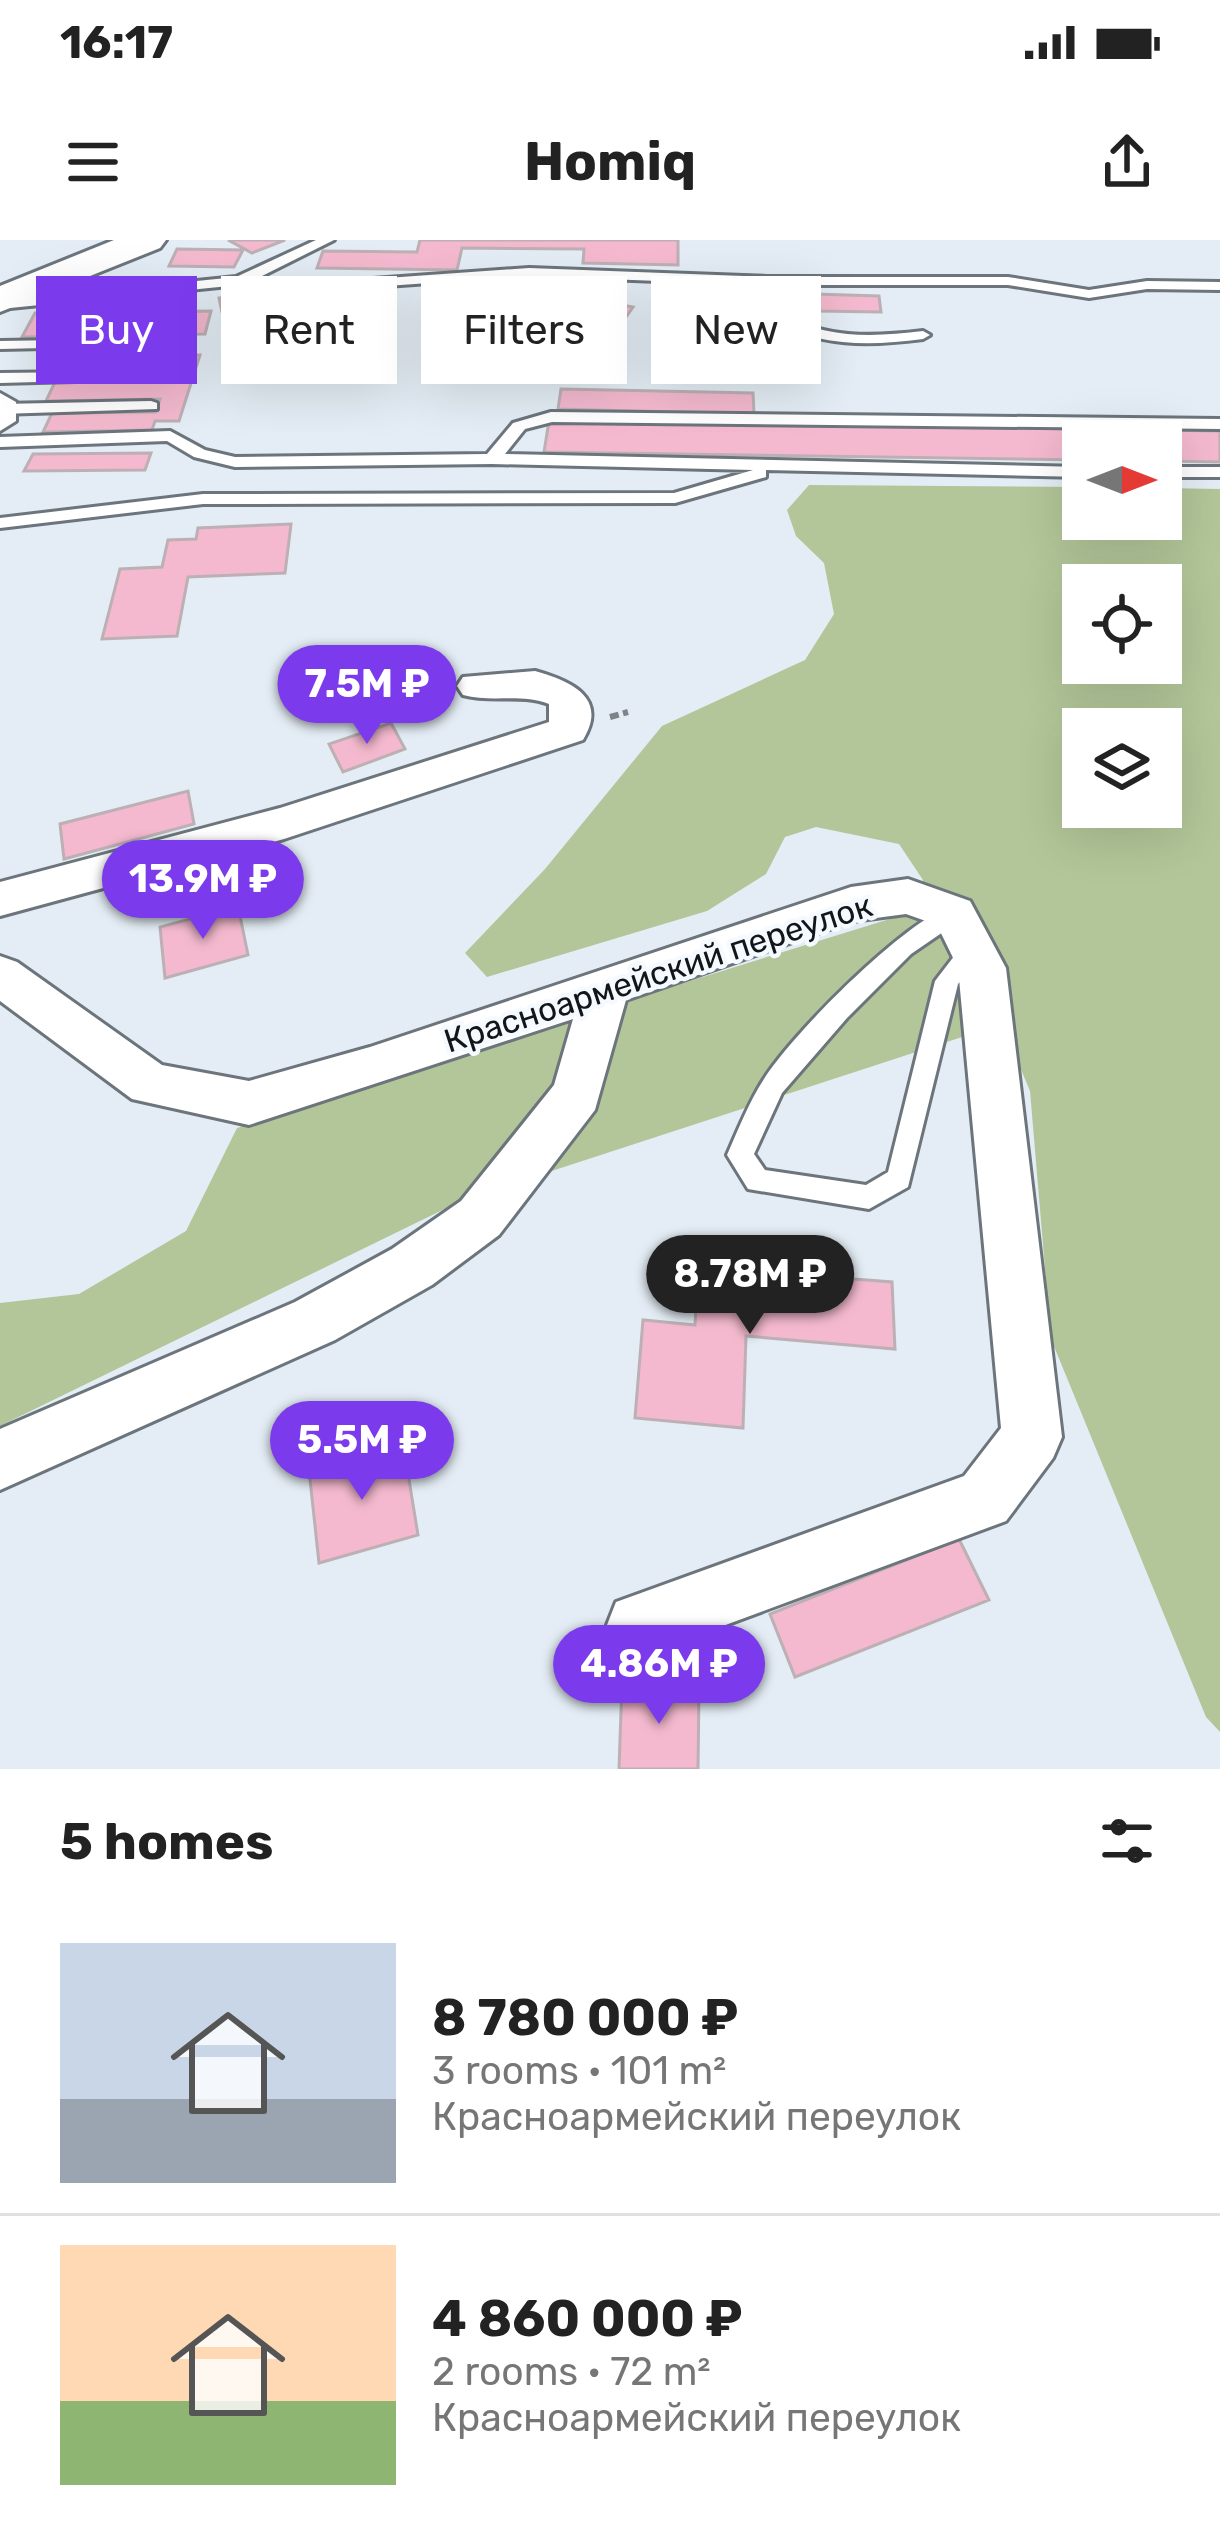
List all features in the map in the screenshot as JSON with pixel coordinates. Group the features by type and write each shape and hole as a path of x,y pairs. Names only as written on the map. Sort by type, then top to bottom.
{"main road":[{"path":"0,302 147,240"}],"street":[{"path":"0,421 1,406"},
{"path":"0,898 284,823 569,730 569,697 535,684 477,686"},
{"name":"Красноармейский переулок","path":"0,975 150,1084 249,1103 851,904 908,896 964,931"},
{"path":"639,1625 984,1499 1032,1437 982,968 964,931"},
{"path":"0,1460 315,1321 412,1267 480,1218 577,1095 605,989"}],"lane":[{"path":"250,276 327,240"},
{"path":"397,281 529,272 651,277"},
{"path":"821,281 1008,281 1089,294 1147,285 1220,286"},
{"path":"0,302 221,283"},
{"path":"821,334 882,340 923,334"},
{"path":"0,345 36,344"},
{"path":"0,378 36,377"},
{"path":"1,406 151,406"},
{"path":"492,459 519,426 551,416 1220,424"},
{"path":"0,442 170,436 200,454 235,462 492,459 1062,472"},
{"path":"0,524 203,499 676,498 773,467"},
{"path":"1182,472 1220,472"},
{"path":"964,931 947,981 899,1179 869,1197 757,1181 740,1155 773,1086 903,947 964,931"}],"green space":[{"path":"809,485 1062,487 1062,540 1182,540 1182,488 1220,489 1220,1732 1206,1717 1051,1339 1030,1091 1002,1024 463,1200 0,1426 0,1303 79,1294 186,1231 237,1128 909,913 923,880 899,844 816,827 785,837 766,874 707,911 487,977 465,953 545,869 662,726 805,660 834,614 824,563 796,536 787,510"}],"building":[{"path":"232,240 285,240 252,253 230,241"},
{"path":"420,240 678,240 678,265 583,263 584,249 462,248 457,270 317,268 323,251 417,252"},
{"path":"177,249 243,250 234,267 169,266"},
{"path":"821,294 879,296 881,312 821,311"},
{"path":"197,311 211,311 205,334 197,334"},
{"path":"35,313 36,337 22,337"},
{"path":"54,384 191,384 179,421 155,421 152,430 43,432 52,413 156,412 160,399 46,401"},
{"path":"561,389 753,393 754,414 558,409"},
{"path":"549,421 1062,429 1062,460 544,452"},
{"path":"1182,430 1220,431 1220,462 1182,461"},
{"path":"151,453 145,470 24,471 33,454"},
{"path":"291,524 285,573 188,577 177,636 102,639 120,569 162,567 168,540 196,539 198,528"},
{"path":"391,723 405,749 343,772 329,744"},
{"path":"188,791 194,824 64,859 60,824"},
{"path":"238,906 248,955 165,978 160,927"},
{"path":"698,1267 892,1282 895,1349 746,1336 743,1428 635,1418 643,1320 695,1325"},
{"path":"403,1443 418,1535 319,1563 309,1470"},
{"path":"959,1539 989,1600 795,1677 770,1614"},
{"path":"622,1683 699,1688 698,1769 619,1769"}]}
